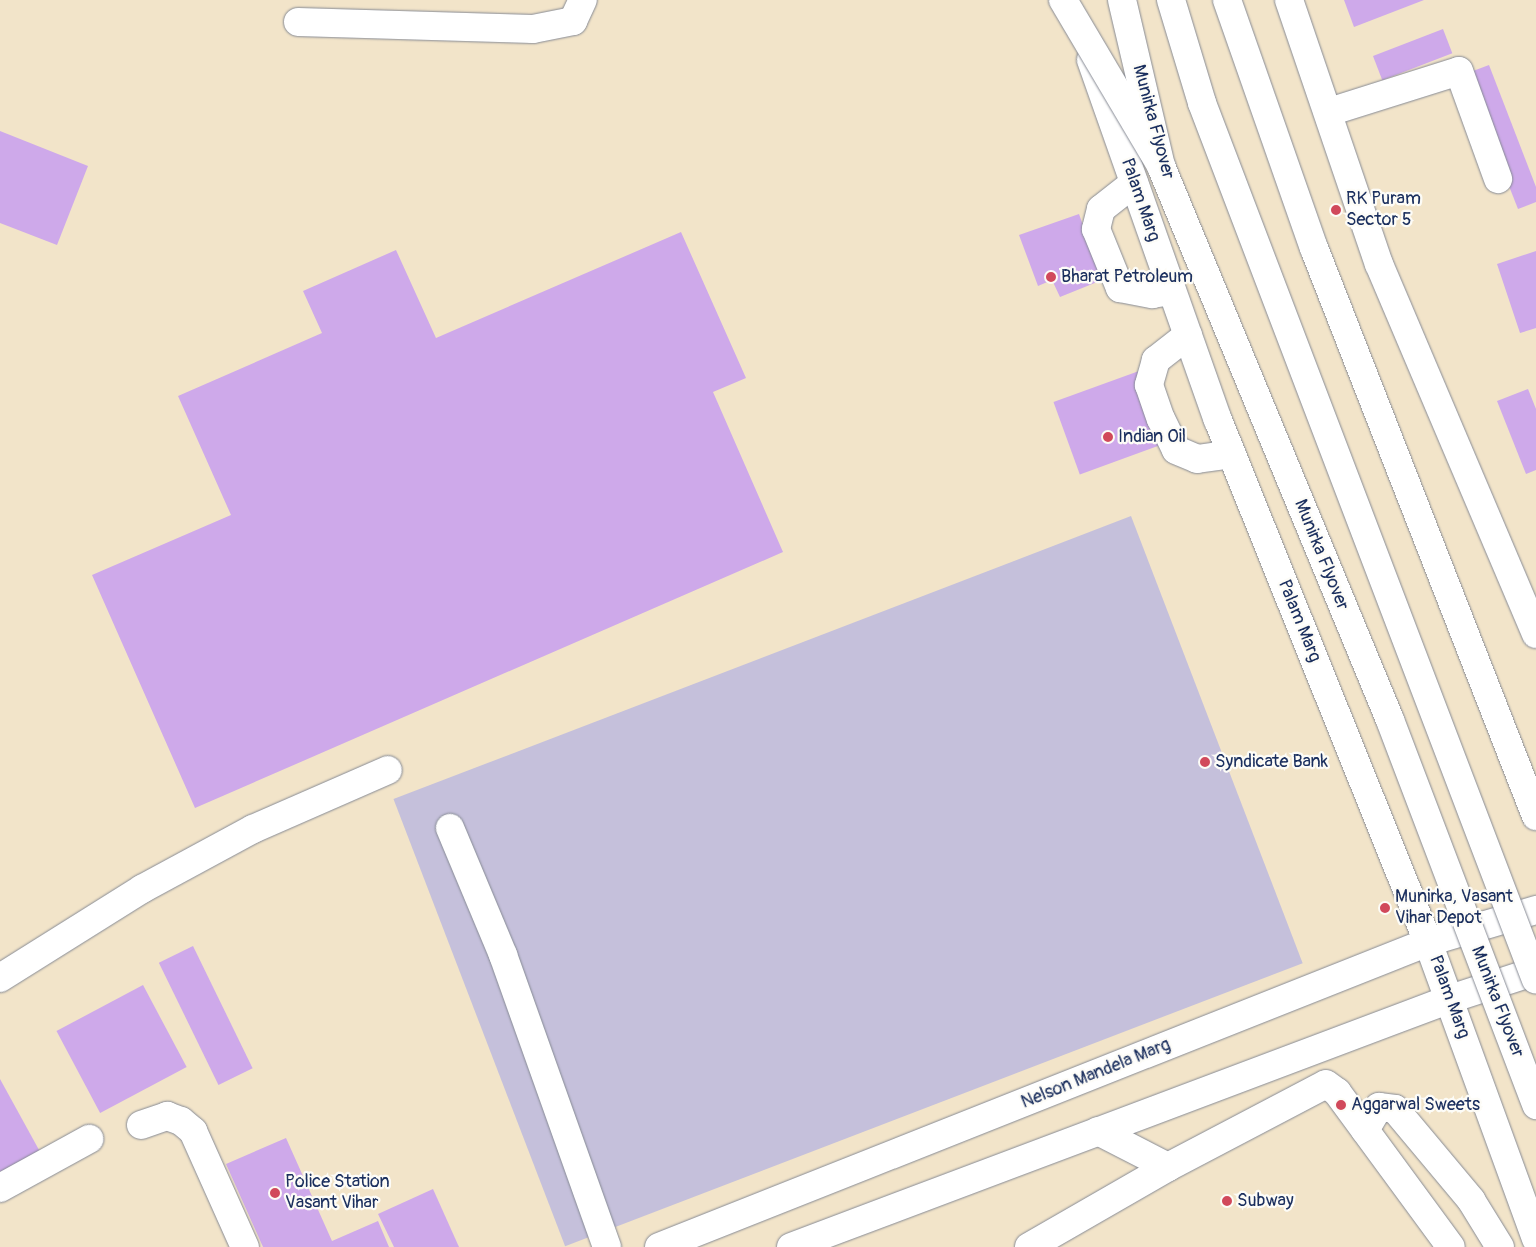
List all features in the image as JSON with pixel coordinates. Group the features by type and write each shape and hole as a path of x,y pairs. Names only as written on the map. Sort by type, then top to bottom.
{"main road":[{"path":"298,22 533,29 572,21 583,0"},
{"path":"1063,0 1161,166"},
{"name":"Palam Marg","path":"1070,0 1172,291 1232,454 1450,998 1536,1239"},
{"name":"Munirka Flyover","path":"1122,0 1161,166 1390,720 1536,1105"},
{"path":"1171,0 1202,103 1536,980"},
{"path":"1227,0 1314,248 1536,816"},
{"path":"1289,0 1329,112 1379,264 1536,634"},
{"path":"1329,112 1459,71 1498,179"},
{"path":"1134,183 1101,209 1096,229 1120,288 1152,294 1172,291"},
{"path":"1188,335 1156,360 1149,385 1161,420 1176,450 1197,459 1232,454"},
{"path":"0,978 142,889 253,829 388,770"},
{"path":"450,828 503,955 608,1247"},
{"name":"Nelson Mandela Marg","path":"659,1247 1428,942 1536,910"},
{"path":"791,1247 1450,998 1536,971"},
{"path":"1315,1049 1328,1085 1365,1130 1451,1247"},
{"path":"1029,1247 1168,1167 1328,1085"},
{"path":"1365,1130 1379,1107 1395,1109 1471,1200 1500,1247"},
{"path":"141,1125 167,1116 181,1120 192,1131 246,1247"},
{"path":"1098,1131 1168,1167"},
{"path":"0,1188 89,1139"}],"shaded area":[{"path":"1131,516 1303,963 565,1246 393,799"}],"building":[{"path":"1344,0 1424,0 1354,27"},
{"path":"1443,29 1452,53 1382,80 1373,56"},
{"path":"1489,65 1536,187 1536,202 1518,209 1465,74"},
{"path":"0,131 88,166 57,245 0,223"},
{"path":"1079,214 1085,231 1112,276 1060,297 1052,280 1038,286 1019,235"},
{"path":"681,232 746,378 713,392 783,552 195,808 92,575 231,515 178,396 322,333 303,291 396,250 436,338"},
{"path":"1536,251 1536,328 1520,333 1497,264"},
{"path":"1139,371 1165,443 1080,474 1053,402"},
{"path":"1528,389 1536,409 1536,470 1526,474 1497,401"},
{"path":"193,946 253,1068 218,1085 159,963"},
{"path":"143,985 187,1067 100,1113 56,1031"},
{"path":"0,1079 44,1159 0,1183"},
{"name":"Police Station Vasant Vihar","path":"286,1138 332,1241 378,1221 389,1247 263,1247 226,1164"},
{"path":"433,1189 459,1247 394,1247 378,1214"}],"place":[{"name":"RK Puram Sector 5","path":"1336,210"},
{"name":"Bharat Petroleum","path":"1051,277"},
{"name":"Indian Oil","path":"1108,437"},
{"name":"Syndicate Bank","path":"1205,762"},
{"name":"Munirka, Vasant Vihar Depot","path":"1385,908"},
{"name":"Aggarwal Sweets","path":"1341,1105"},
{"name":"Police Station Vasant Vihar","path":"275,1193"},
{"name":"Subway","path":"1227,1201"}]}
